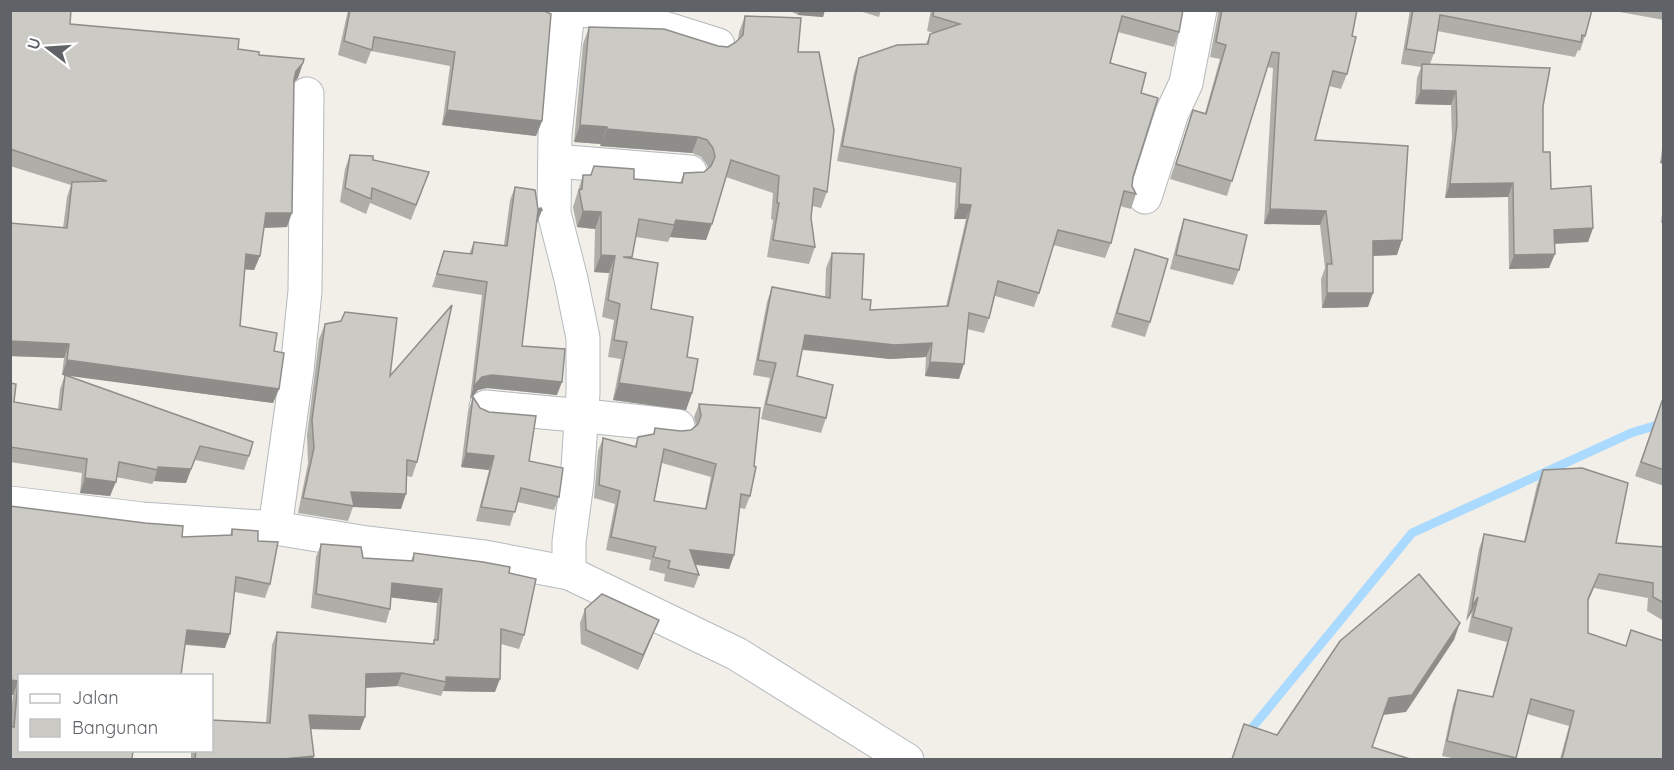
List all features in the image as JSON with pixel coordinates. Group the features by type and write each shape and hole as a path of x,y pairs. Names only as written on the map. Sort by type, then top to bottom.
{"street":[{"path":"547,10 610,11 718,45"},
{"path":"1145,196 1172,113 1186,83 1200,10"},
{"path":"568,11 555,135 554,213 572,279 583,338 581,416 577,482 569,542 569,573"},
{"path":"275,528 297,370 304,291 307,94"},
{"path":"555,161 690,172"},
{"path":"486,407 603,416 678,426"},
{"path":"10,503 142,519 275,528 484,557 569,573 737,654 907,759"}],"building":[{"path":"10,10 71,10 70,24 239,39 238,49 259,52 259,55 304,59 294,79 292,213 266,213 260,256 246,254 240,326 277,333 274,351 284,353 279,389 67,360 69,344 10,341 10,223 67,228 72,182 107,181 10,149"},
{"path":"350,10 542,10 551,14 542,121 447,110 455,52 374,37 372,50 344,41"},
{"path":"934,10 1183,10 1179,32 1122,16 1110,63 1146,73 1141,93 1158,98 1133,177 1132,186 1136,194 1124,191 1111,243 1058,230 1039,293 998,281 989,318 969,313 964,364 930,362 932,343 895,345 805,335 797,376 833,385 826,418 766,404 776,363 758,360 772,287 830,298 832,253 864,254 862,299 871,300 870,310 948,306 971,205 959,204 961,168 842,146 859,58 897,45 928,44 930,34 960,24 933,16"},
{"path":"1222,10 1357,10 1352,36 1356,37 1347,74 1333,71 1315,140 1408,146 1402,240 1373,241 1373,293 1327,293 1327,264 1332,264 1326,211 1270,209 1279,53 1272,52 1232,181 1176,164 1193,110 1206,114 1226,45 1216,42"},
{"path":"1413,10 1592,10 1585,36 1582,35 1581,42 1440,15 1434,53 1406,49"},
{"path":"745,16 801,18 798,52 819,52 834,130 827,192 814,188 811,218 815,247 773,240 779,203 777,203 779,176 731,160 712,224 676,220 674,225 639,219 632,257 623,257 658,263 651,309 693,317 687,357 698,359 692,393 619,383 627,342 614,340 620,304 608,300 615,256 601,255 601,212 583,211 579,190 582,189 583,175 591,175 594,166 634,169 634,179 682,183 684,173 704,172 711,166 715,157 713,148 707,140 698,137 580,125 589,27 664,29 728,47 743,35"},
{"path":"1422,64 1550,68 1543,106 1543,152 1550,152 1551,189 1591,186 1593,228 1554,230 1555,254 1514,255 1513,183 1450,184 1457,124 1456,91 1421,90"},
{"path":"350,155 373,156 373,160 429,172 416,205 372,188 371,199 345,188"},
{"path":"515,187 535,190 538,209 542,210 538,210 522,346 565,349 562,382 492,375 482,377 474,386 487,282 437,274 444,251 472,254 474,242 507,246"},
{"path":"1184,219 1247,235 1239,270 1176,255"},
{"path":"1135,249 1168,259 1150,322 1117,313"},
{"path":"452,305 417,462 407,460 406,494 351,492 354,506 303,498 314,448 312,420 325,324 341,321 345,312 397,318 390,376"},
{"path":"65,375 253,442 249,456 200,446 191,469 158,467 158,470 119,462 116,482 85,478 87,459 11,447 10,460 10,383 16,384 14,402 61,410"},
{"path":"473,397 480,408 489,412 536,416 529,461 563,468 559,497 521,488 515,512 481,507 494,456 466,453"},
{"path":"1662,401 1664,401 1664,470 1641,462"},
{"path":"699,404 760,408 754,466 756,467 750,496 741,494 734,555 690,550 699,575 668,568 670,561 653,557 656,547 611,537 620,491 599,485 603,438 636,447 638,437 654,434 655,428 691,430 698,424 701,416","holes":["664,449 716,464 706,509 654,501"]},
{"path":"1582,468 1628,483 1616,543 1664,547 1664,603 1653,597 1653,583 1599,574 1588,599 1588,633 1626,646 1631,630 1664,641 1664,759 1562,759 1574,711 1531,699 1516,758 1447,741 1458,690 1493,697 1512,628 1473,617 1478,597 1472,607 1484,534 1525,542 1543,470"},
{"path":"10,506 183,526 182,537 232,535 232,529 258,531 258,541 278,542 270,584 236,577 230,634 187,630 181,674 18,674 18,681 10,680"},
{"path":"321,544 361,547 363,558 413,561 414,553 483,562 510,567 509,573 536,579 524,635 501,629 500,679 446,677 446,682 402,673 366,674 365,717 309,715 314,756 283,759 195,759 196,752 213,752 213,720 270,723 277,632 434,644 434,640 438,640 442,589 392,583 390,609 316,594"},
{"path":"1419,574 1460,623 1412,695 1389,698 1372,747 1410,759 1232,759 1244,724 1277,735 1340,641"},
{"path":"602,594 659,620 643,655 586,630 585,609"},
{"path":"18,681 18,752 133,752 132,759 10,759 10,726 14,727"}],"waterway":[{"path":"1247,734 1412,533 1631,433 1664,423"}]}
